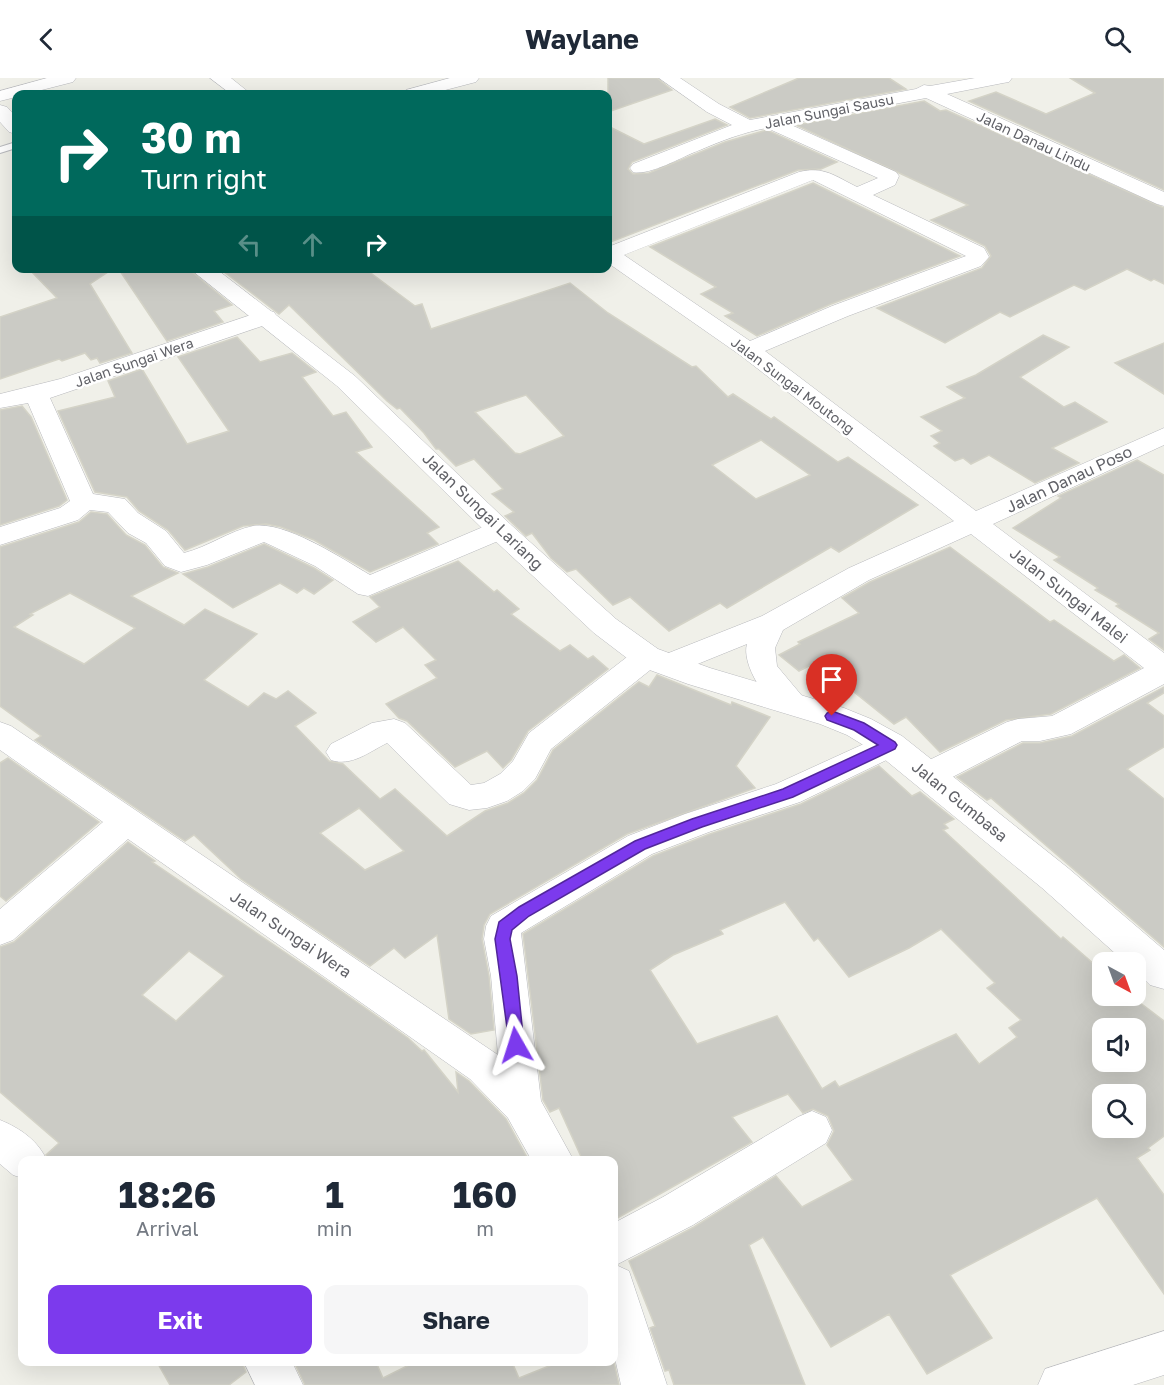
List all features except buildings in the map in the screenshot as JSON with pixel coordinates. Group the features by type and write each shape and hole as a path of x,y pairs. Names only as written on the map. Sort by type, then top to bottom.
{"street":[{"path":"22,90 67,78"},
{"path":"219,78 236,90"},
{"path":"426,90 469,78"},
{"name":"Jalan Sungai Sausu","path":"668,78 713,108 747,126 1003,78"},
{"name":"Jalan Danau Lindu","path":"906,78 927,92 1164,200"},
{"path":"770,122 889,176 888,181 856,194"},
{"path":"640,168 747,126"},
{"path":"612,252 811,175 820,175 976,253 978,257 748,350"},
{"name":"Jalan Sungai Moutong","path":"612,257 748,350 975,522"},
{"name":"Jalan Sungai Lariang","path":"207,273 346,381 500,530 605,626 657,661 794,702"},
{"name":"Jalan Sungai Wera","path":"0,401 36,394 266,317"},
{"path":"0,536 69,514 79,507 82,501 36,394"},
{"name":"Jalan Danau Poso","path":"975,522 1164,436"},
{"path":"82,501 117,505 128,519 156,537 175,560 181,563 197,559 253,535 267,533 317,556 368,587 500,530"},
{"path":"342,752 383,731 394,731 461,795 474,799 481,798 514,780 525,769 530,754 540,741 657,661 772,623 859,574 975,522"},
{"name":"Jalan Sungai Malei","path":"975,522 1164,669"},
{"name":"Jalan Gumbasa","path":"772,623 762,639 758,656 763,670 794,702 859,727 890,745 1055,878 1164,973"},
{"path":"928,775 1018,730 1040,730 1060,726 1164,669"},
{"name":"Jalan Sungai Wera","path":"0,734 484,1067 522,1105 551,1156"},
{"path":"522,1105 509,976 502,939 504,926 640,845 697,823 788,793 890,745"},
{"path":"5,918 126,822"},
{"path":"618,1243 678,1211 812,1130"},
{"path":"0,1138 21,1156"},
{"path":"618,1298 644,1385"},
{"path":"1061,1385 1164,1353"}],"route":[{"path":"516,1045 509,976 502,939 504,926 640,845 669,832 788,793 890,745 859,727 832,716"}]}
